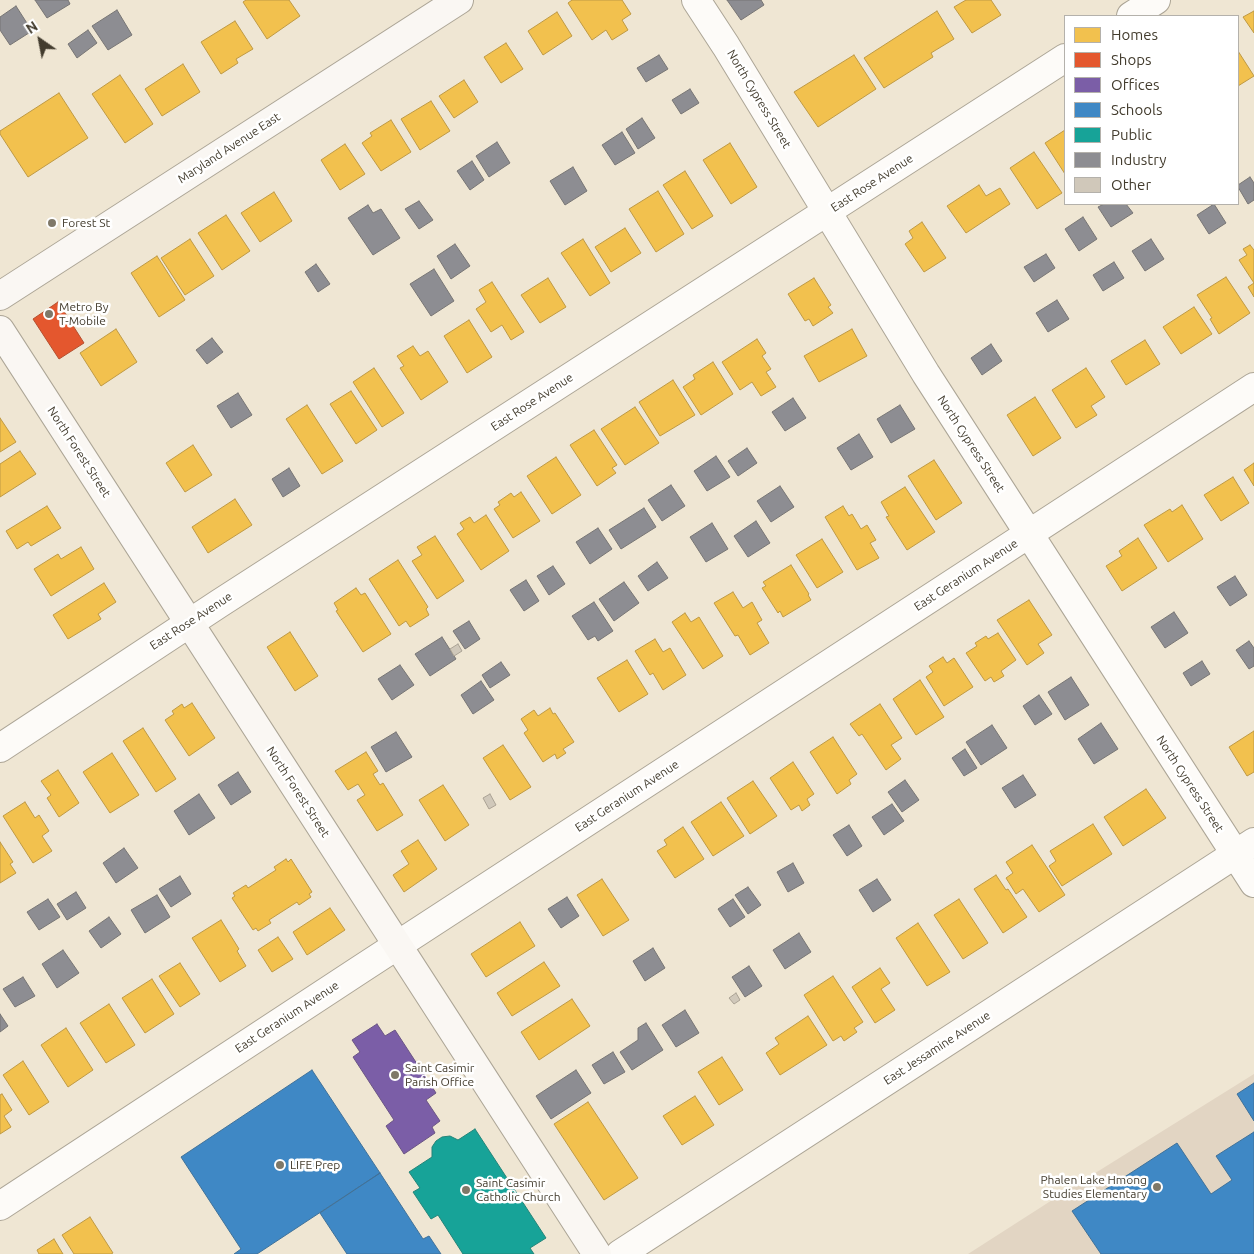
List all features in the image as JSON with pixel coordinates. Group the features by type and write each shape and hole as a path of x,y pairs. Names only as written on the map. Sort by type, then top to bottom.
{"street":[{"name":"Maryland Avenue East","path":"0,296 459,0"},
{"name":"North Cypress Street","path":"696,0 926,374 1029,534 1245,848 1254,883"},
{"path":"1132,15 1156,0"},
{"name":"East Rose Avenue","path":"0,748 189,623 1064,59"},
{"name":"North Forest Street","path":"0,330 597,1254"},
{"name":"East Geranium Avenue","path":"0,1206 397,945 1254,388"},
{"name":"East Jessamine Avenue","path":"620,1254 1245,848"}],"shaded area":[{"path":"1254,1074 1254,1254 968,1254 1060,1195"}],"building: Homes":[{"path":"246,0 289,0 300,16 267,39 243,2"},
{"path":"572,0 622,0 631,14 622,20 628,30 612,40 606,30 592,40 568,3"},
{"path":"966,0 991,0 1001,15 972,33 954,7"},
{"path":"937,11 954,39 931,53 933,57 884,88 864,58"},
{"path":"1254,11 1254,33 1243,17"},
{"path":"557,12 572,36 543,55 528,31"},
{"path":"235,21 253,49 236,59 238,63 221,74 201,42"},
{"path":"506,43 523,69 501,83 484,57"},
{"path":"1239,53 1254,76 1239,85"},
{"path":"854,55 876,89 818,127 794,92"},
{"path":"183,64 200,92 162,116 145,89"},
{"path":"120,75 153,124 125,143 92,94"},
{"path":"464,80 478,102 454,118 439,96"},
{"path":"59,93 88,138 28,177 0,134 0,131"},
{"path":"431,101 450,131 420,150 401,119"},
{"path":"391,120 411,152 381,171 362,143 372,136 370,133"},
{"path":"1064,131 1064,172 1045,143"},
{"path":"730,143 757,187 731,204 703,160"},
{"path":"345,144 365,174 340,190 321,160"},
{"path":"1034,152 1062,193 1037,209 1010,168"},
{"path":"685,171 713,216 692,229 663,185"},
{"path":"979,185 986,196 1000,188 1010,204 966,233 947,206"},
{"path":"658,191 684,234 656,252 629,209"},
{"path":"274,192 292,221 260,242 241,213"},
{"path":"226,215 250,251 222,270 198,233"},
{"path":"922,222 946,258 924,272 905,244 913,238 909,231"},
{"path":"625,228 641,253 611,272 595,247"},
{"path":"190,239 214,276 185,295 161,258"},
{"path":"583,239 610,283 590,296 561,253"},
{"path":"1250,245 1254,250 1254,283 1239,260 1247,255 1243,249"},
{"path":"157,256 185,300 159,317 131,273"},
{"path":"1226,277 1250,313 1219,334 1210,319 1212,318 1197,295"},
{"path":"548,278 566,307 540,323 521,295"},
{"path":"814,278 831,305 828,307 833,313 813,326 809,319 805,321 788,294"},
{"path":"492,282 524,332 511,340 502,325 491,332 476,309 486,302 479,290"},
{"path":"1254,283 1254,297 1248,287"},
{"path":"1194,307 1212,334 1181,354 1163,327"},
{"path":"469,320 492,357 467,373 444,336"},
{"path":"116,329 137,362 101,386 80,353"},
{"path":"852,329 867,356 819,382 804,356"},
{"path":"757,339 766,353 762,356 771,369 766,372 776,387 761,396 752,382 740,390 722,362"},
{"path":"1145,340 1160,364 1126,385 1111,361"},
{"path":"413,346 420,356 428,351 448,382 421,400 400,368 404,366 397,356"},
{"path":"713,362 733,394 701,415 683,387 695,379 693,375"},
{"path":"374,368 404,413 382,427 353,382"},
{"path":"1086,368 1105,397 1091,406 1097,415 1076,428 1052,390"},
{"path":"673,380 695,415 660,436 639,402"},
{"path":"351,391 377,430 356,444 330,404"},
{"path":"1035,397 1061,438 1033,456 1007,415"},
{"path":"307,405 343,461 322,474 286,419"},
{"path":"635,407 659,443 625,465 601,429"},
{"path":"0,418 16,442 0,452"},
{"path":"594,430 617,465 612,468 616,473 597,486 570,445"},
{"path":"193,445 212,475 185,492 166,463"},
{"path":"20,451 36,474 0,497 0,464"},
{"path":"556,457 581,495 552,514 527,476"},
{"path":"934,460 962,503 936,520 908,476"},
{"path":"1254,463 1254,486 1244,470"},
{"path":"1233,477 1249,503 1221,521 1204,495"},
{"path":"905,487 935,532 907,550 886,517 889,516 881,502"},
{"path":"521,492 540,521 513,538 494,509 500,505 498,502 511,493 514,497"},
{"path":"235,499 252,525 208,553 192,527"},
{"path":"1182,505 1203,539 1168,562 1144,525 1170,509 1172,512"},
{"path":"47,506 61,528 31,546 28,542 17,549 6,531"},
{"path":"843,506 849,516 852,514 861,529 867,525 876,540 870,543 879,558 857,570 825,517"},
{"path":"486,515 509,551 481,570 457,534 464,529 460,523 470,517 474,523"},
{"path":"435,536 464,581 437,599 412,561 422,555 417,547"},
{"path":"1138,538 1157,568 1122,591 1106,566 1122,556 1119,551"},
{"path":"822,539 843,572 817,588 796,555"},
{"path":"81,547 94,569 51,596 34,569 58,554 61,559"},
{"path":"398,560 428,607 426,609 429,615 410,627 406,621 399,626 369,579"},
{"path":"791,565 811,600 783,617 780,611 778,613 762,588 766,586 763,582"},
{"path":"104,583 116,602 98,614 101,619 68,639 53,615"},
{"path":"356,588 361,595 365,593 391,634 363,652 336,611 338,610 334,603"},
{"path":"733,592 743,608 752,602 762,620 757,623 769,643 750,655 738,635 735,636 714,603"},
{"path":"1029,600 1052,635 1038,644 1044,653 1027,665 997,620"},
{"path":"685,613 691,622 699,617 723,656 703,669 672,622"},
{"path":"290,632 318,676 295,691 267,647"},
{"path":"998,633 1016,660 1001,671 1004,676 994,682 991,677 985,681 966,653 977,646 975,643 986,636 988,639"},
{"path":"655,639 663,652 670,648 686,675 663,690 653,673 650,675 635,651"},
{"path":"943,657 947,663 954,658 973,687 944,706 926,677 933,672 929,666"},
{"path":"627,660 648,694 619,712 597,678"},
{"path":"920,680 944,717 916,735 893,699"},
{"path":"192,703 215,738 189,756 165,720 174,714 172,711 182,704 184,708"},
{"path":"880,704 902,738 891,745 901,759 886,770 862,734 859,736 850,724"},
{"path":"550,708 574,742 563,749 566,753 557,759 555,754 543,762 524,733 528,730 521,719 534,710 538,716"},
{"path":"143,728 176,779 156,792 123,741"},
{"path":"1254,731 1254,772 1247,776 1229,747"},
{"path":"833,737 857,774 849,780 851,784 837,794 810,752"},
{"path":"503,745 531,787 510,800 483,758"},
{"path":"366,752 378,771 373,774 380,785 383,783 403,815 377,831 357,800 365,795 358,784 348,790 335,771"},
{"path":"112,753 139,795 110,813 83,772"},
{"path":"793,762 814,794 807,799 810,805 802,811 799,805 791,810 770,778"},
{"path":"58,770 79,803 59,817 47,798 51,795 41,781"},
{"path":"753,781 777,816 750,834 727,798"},
{"path":"443,785 469,825 445,841 419,800"},
{"path":"1146,789 1166,818 1123,846 1104,817"},
{"path":"25,802 35,818 39,815 49,831 42,836 52,851 33,863 3,816"},
{"path":"721,802 744,836 713,856 691,822"},
{"path":"1093,824 1112,854 1062,886 1049,866 1056,861 1050,851"},
{"path":"683,827 704,859 675,878 657,851 667,845 664,840"},
{"path":"418,840 437,869 404,892 393,875 409,864 401,851"},
{"path":"0,842 13,862 10,864 16,873 0,883"},
{"path":"1032,845 1065,895 1039,912 1023,889 1016,894 1006,878 1013,873 1006,862"},
{"path":"286,859 288,862 291,859 312,892 309,894 311,897 299,905 297,902 269,920 271,923 258,931 256,928 253,930 232,898 235,896 233,893 246,885 248,888 276,870 274,867"},
{"path":"996,875 1027,917 1003,933 974,889"},
{"path":"602,879 629,920 603,936 577,895"},
{"path":"959,899 988,943 963,959 934,915"},
{"path":"330,908 345,930 307,955 293,932"},
{"path":"221,920 239,949 237,951 246,966 220,982 192,938"},
{"path":"520,922 535,946 486,977 471,954"},
{"path":"918,923 950,972 927,986 896,938"},
{"path":"278,937 293,959 272,972 258,950"},
{"path":"544,962 560,986 512,1016 497,993"},
{"path":"180,963 200,994 180,1007 159,976"},
{"path":"880,968 890,983 881,989 895,1010 875,1023 852,987"},
{"path":"833,976 863,1022 854,1028 857,1032 844,1041 841,1036 833,1041 804,995"},
{"path":"152,979 174,1014 145,1033 122,998"},
{"path":"572,999 590,1026 539,1060 521,1032"},
{"path":"109,1004 135,1045 106,1063 80,1023"},
{"path":"808,1016 827,1045 780,1075 766,1053 779,1044 775,1038"},
{"path":"66,1028 93,1070 68,1087 41,1045"},
{"path":"722,1057 743,1090 719,1105 698,1072"},
{"path":"23,1061 49,1102 29,1115 3,1075"},
{"path":"2,1094 12,1110 4,1116 11,1127 0,1134 0,1095"},
{"path":"695,1096 714,1125 682,1145 663,1116"},
{"path":"588,1102 638,1178 604,1200 554,1124"},
{"path":"90,1217 113,1253 74,1254 62,1235"},
{"path":"54,1239 63,1254 39,1254 37,1250"}],"building: Shops":[{"path":"58,302 84,343 59,359 33,319"}],"building: Offices":[{"name":"Saint Casimir Parish Office","path":"377,1024 385,1036 395,1030 436,1093 426,1100 440,1121 432,1127 435,1133 404,1154 386,1126 394,1120 353,1057 360,1052 352,1040"}],"building: Schools":[{"name":"LIFE Prep","path":"312,1070 380,1173 257,1254 234,1254 241,1249 181,1157"},
{"path":"1254,1083 1254,1121 1237,1094"},
{"name":"Phalen Lake Hmong Studies Elementary","path":"1254,1132 1254,1254 1101,1254 1072,1211 1177,1143 1211,1194 1232,1180 1216,1156"},
{"name":"LIFE Prep","path":"380,1173 423,1239 429,1236 441,1254 347,1254 320,1213"}],"building: Public":[{"name":"Saint Casimir Catholic Church","path":"475,1129 546,1238 530,1248 534,1254 463,1254 438,1215 431,1219 413,1192 420,1188 409,1172 432,1157 432,1147 436,1141 442,1137 450,1136 458,1140"}],"building: Industry":[{"path":"35,0 68,0 70,4 47,18"},
{"path":"727,0 761,0 764,5 741,20"},
{"path":"16,6 32,31 10,45 0,30 0,17"},
{"path":"117,10 132,35 108,50 92,26"},
{"path":"88,30 97,43 77,58 68,44"},
{"path":"659,55 668,69 646,82 637,68"},
{"path":"690,89 699,103 681,114 672,100"},
{"path":"642,118 655,138 638,149 626,129"},
{"path":"622,132 635,153 615,165 602,145"},
{"path":"497,142 510,163 489,177 476,156"},
{"path":"472,161 484,180 470,190 457,171"},
{"path":"573,167 587,191 565,205 550,181"},
{"path":"1250,177 1254,183 1254,200 1248,204 1239,189 1239,184"},
{"path":"419,201 433,220 419,229 405,209"},
{"path":"368,205 373,213 381,209 400,238 373,255 348,218"},
{"path":"1102,205 1127,205 1133,213 1111,227 1098,207"},
{"path":"1215,205 1226,223 1209,234 1197,215"},
{"path":"1083,217 1097,239 1079,251 1065,229"},
{"path":"1151,239 1164,259 1145,271 1132,251"},
{"path":"455,244 470,266 451,279 437,256"},
{"path":"1046,254 1055,268 1034,282 1024,267"},
{"path":"1114,262 1124,278 1103,291 1093,275"},
{"path":"316,264 330,284 318,292 305,272"},
{"path":"434,269 454,301 431,316 410,284"},
{"path":"1057,300 1069,319 1048,332 1036,313"},
{"path":"212,338 223,352 207,364 196,350"},
{"path":"991,344 1002,361 982,375 971,358"},
{"path":"238,393 252,415 231,428 217,406"},
{"path":"793,398 806,418 785,431 772,412"},
{"path":"900,405 915,429 891,443 877,419"},
{"path":"859,434 873,457 851,470 837,448"},
{"path":"747,448 757,463 738,476 728,461"},
{"path":"716,456 730,477 707,491 694,471"},
{"path":"289,468 300,486 283,497 272,479"},
{"path":"671,485 685,506 662,521 648,500"},
{"path":"780,486 794,507 771,522 757,501"},
{"path":"644,508 656,527 621,549 609,530"},
{"path":"756,521 770,543 748,557 734,536"},
{"path":"712,523 728,549 706,562 690,537"},
{"path":"598,528 612,549 590,564 576,542"},
{"path":"657,562 668,578 648,591 638,576"},
{"path":"553,566 565,584 549,595 537,576"},
{"path":"1235,576 1247,595 1230,606 1217,587"},
{"path":"526,580 539,601 524,611 510,590"},
{"path":"624,582 639,603 614,621 599,599"},
{"path":"594,602 613,631 598,641 595,636 588,640 572,616"},
{"path":"1174,612 1188,633 1165,648 1151,627"},
{"path":"469,621 480,639 465,649 453,631"},
{"path":"442,637 456,659 430,676 415,654"},
{"path":"1249,641 1254,648 1254,666 1249,669 1236,650"},
{"path":"1202,661 1210,674 1191,686 1183,673"},
{"path":"501,662 510,675 490,688 482,675"},
{"path":"400,665 414,685 392,700 378,679"},
{"path":"1071,677 1089,705 1065,720 1048,692"},
{"path":"481,681 494,700 473,714 461,695"},
{"path":"1039,695 1052,714 1035,725 1023,706"},
{"path":"1101,723 1118,749 1094,764 1078,739"},
{"path":"992,725 1007,748 981,765 966,742"},
{"path":"396,732 412,757 386,772 371,747"},
{"path":"965,749 977,768 964,776 952,758"},
{"path":"238,772 251,792 231,805 218,785"},
{"path":"1023,775 1036,795 1015,808 1002,788"},
{"path":"905,780 919,800 902,812 888,792"},
{"path":"199,794 215,818 189,835 174,811"},
{"path":"892,804 904,821 884,835 872,817"},
{"path":"849,825 862,846 847,856 833,835"},
{"path":"124,848 138,868 116,883 103,863"},
{"path":"793,863 804,883 788,892 777,872"},
{"path":"180,876 191,894 171,907 159,889"},
{"path":"877,879 891,900 873,912 859,890"},
{"path":"748,887 761,905 748,914 735,895"},
{"path":"76,892 86,908 67,920 57,904"},
{"path":"157,895 170,917 145,933 131,910"},
{"path":"567,897 579,916 561,928 548,909"},
{"path":"48,899 60,917 39,930 27,912"},
{"path":"733,899 745,917 730,927 718,909"},
{"path":"109,917 121,934 101,948 89,931"},
{"path":"799,933 811,952 785,969 773,950"},
{"path":"653,948 665,968 645,981 633,961"},
{"path":"63,950 79,973 57,988 42,964"},
{"path":"749,966 762,986 745,997 732,977"},
{"path":"23,977 35,996 15,1007 3,989"},
{"path":"685,1010 699,1033 676,1047 662,1025"},
{"path":"0,1014 8,1026 0,1032"},
{"path":"646,1023 663,1050 632,1070 620,1052 638,1040 638,1028"},
{"path":"613,1052 625,1072 604,1084 592,1065"},
{"path":"576,1070 591,1093 551,1119 536,1096"}],"building: Other":[{"path":"458,644 462,651 454,656 450,649"},
{"path":"490,794 496,805 489,809 483,798"},
{"path":"736,993 740,1000 734,1004 729,998"}],"place":[{"name":"Forest St","path":"52,223"},
{"name":"Metro By T-Mobile","path":"49,314"},
{"name":"Saint Casimir Parish Office","path":"395,1075"},
{"name":"LIFE Prep","path":"280,1165"},
{"name":"Phalen Lake Hmong Studies Elementary","path":"1157,1187"},
{"name":"Saint Casimir Catholic Church","path":"466,1190"}]}
